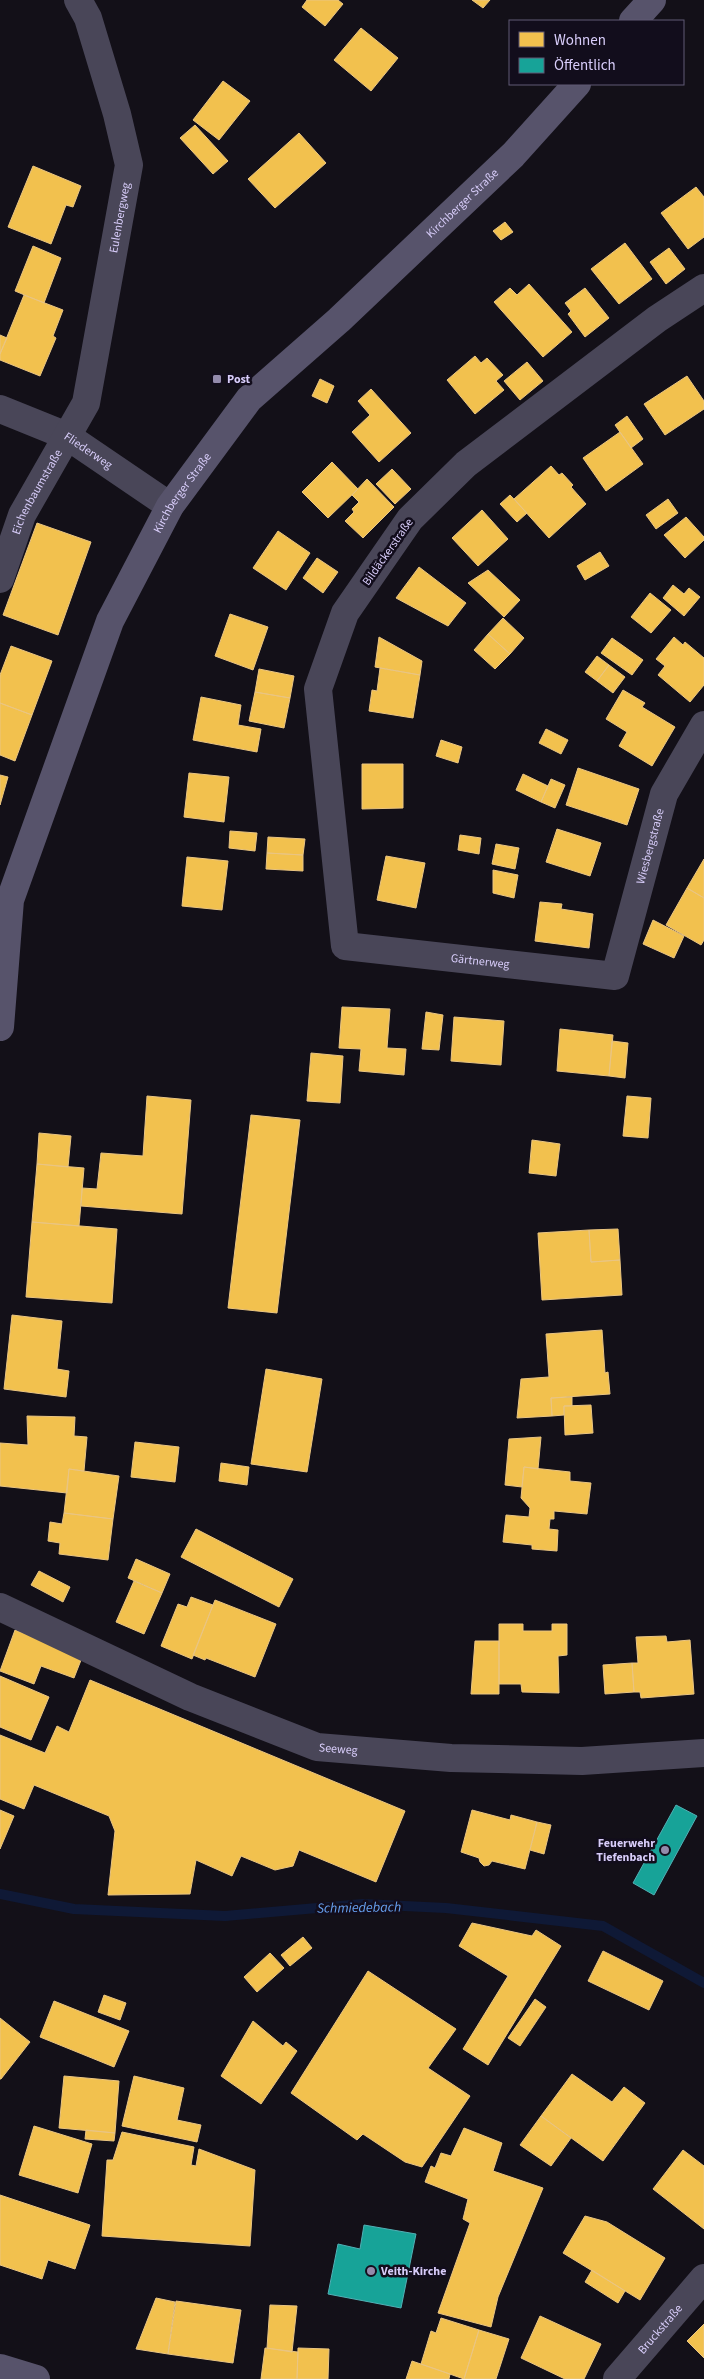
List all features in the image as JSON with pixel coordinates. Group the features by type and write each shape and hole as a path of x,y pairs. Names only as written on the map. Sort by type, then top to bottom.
{"main road":[{"path":"634,20 652,0"},
{"name":"Kirchberger Straße","path":"0,1027 10,900 110,621 170,506 249,398 339,320 513,155 576,85"},
{"path":"0,2368 36,2379"}],"street":[{"name":"Eulenbergweg","path":"67,436 86,404 129,165 117,114 90,26 78,0"},
{"name":"Bildäckerstraße","path":"346,946 318,689 345,613 410,519 466,464 657,319 704,288"},
{"name":"Fliederweg","path":"0,409 67,436 170,506"},
{"name":"Eichenbaumstraße","path":"0,579 22,515 67,436"},
{"name":"Wiesbergstraße","path":"615,976 664,794 704,725"},
{"name":"Gärtnerweg","path":"346,946 615,976"},
{"name":"Seeweg","path":"0,1607 190,1697 317,1747 451,1758 582,1761 704,1753"},
{"name":"Bruckstraße","path":"617,2379 704,2278"}],"building: Wohnen":[{"path":"307,0 338,0 343,4 325,26 302,7"},
{"path":"472,0 490,0 483,8"},
{"path":"361,28 398,58 371,91 334,60"},
{"path":"223,81 250,101 219,140 193,120"},
{"path":"195,125 228,161 213,174 180,138"},
{"path":"299,133 326,163 275,208 248,179"},
{"path":"33,166 81,186 73,207 66,205 51,244 8,227"},
{"path":"696,187 704,197 704,237 688,249 661,213"},
{"path":"505,222 513,232 501,240 493,231"},
{"path":"625,243 652,279 619,304 591,269"},
{"path":"33,246 61,258 44,303 15,291"},
{"path":"669,248 685,269 666,284 650,262"},
{"path":"529,284 572,332 543,357 494,302 510,288 517,295"},
{"path":"585,288 609,318 585,337 568,314 571,311 565,303"},
{"path":"24,295 63,310 53,336 56,338 40,376 0,360 0,354"},
{"path":"0,335 7,338 0,354"},
{"path":"475,356 481,363 487,358 503,375 496,381 504,390 475,414 447,380"},
{"path":"527,362 543,381 520,400 504,381"},
{"path":"687,376 704,401 704,409 665,435 644,404"},
{"path":"320,379 334,386 327,403 312,396"},
{"path":"371,389 411,433 379,462 352,432 370,415 358,401"},
{"path":"627,416 643,439 631,448 615,425"},
{"path":"620,432 643,464 606,491 583,458"},
{"path":"332,462 358,489 328,518 302,492"},
{"path":"551,466 559,475 562,473 586,504 549,538 514,499"},
{"path":"392,469 411,489 395,504 376,484"},
{"path":"367,479 394,507 363,538 345,521 354,512 352,509 359,502 352,495"},
{"path":"510,495 527,513 517,522 500,504"},
{"path":"668,499 678,513 656,529 646,515"},
{"path":"482,510 508,539 478,566 452,538"},
{"path":"686,517 704,537 704,540 685,558 664,535"},
{"path":"37,523 91,542 58,635 3,615"},
{"path":"278,531 310,553 286,590 253,568"},
{"path":"600,552 609,566 585,580 577,566"},
{"path":"317,558 338,572 323,593 303,578"},
{"path":"419,567 466,603 448,626 396,598"},
{"path":"488,570 520,600 504,617 468,583"},
{"path":"673,585 684,594 689,588 700,597 684,616 663,598"},
{"path":"650,593 671,610 651,633 631,617"},
{"path":"230,614 268,627 253,670 215,656"},
{"path":"503,618 524,638 510,654 488,634"},
{"path":"488,634 510,654 495,669 474,650"},
{"path":"379,637 422,661 420,675 375,667"},
{"path":"674,637 683,645 685,642 704,658 704,685 690,702 658,675 665,666 656,659"},
{"path":"612,638 643,660 632,675 601,653"},
{"path":"11,646 52,661 32,715 0,703 0,675"},
{"path":"597,656 609,665 597,681 585,672"},
{"path":"609,665 625,677 613,693 597,681"},
{"path":"380,668 420,675 413,718 369,711 372,690 377,691"},
{"path":"259,669 294,676 290,698 255,692"},
{"path":"623,690 645,703 642,707 675,727 652,766 619,746 627,732 606,719"},
{"path":"255,692 290,698 284,728 249,721"},
{"path":"201,697 241,705 238,725 261,729 257,752 193,740"},
{"path":"0,703 32,715 15,761 0,755"},
{"path":"546,729 568,740 561,754 539,743"},
{"path":"441,740 462,747 458,763 436,756"},
{"path":"362,764 403,764 403,808 362,809"},
{"path":"578,768 639,789 627,825 566,805"},
{"path":"189,773 229,777 224,822 184,817"},
{"path":"523,774 548,786 541,802 516,790"},
{"path":"0,775 8,777 0,805"},
{"path":"551,779 565,785 555,808 541,802"},
{"path":"557,829 601,843 590,876 546,862"},
{"path":"230,831 257,833 255,851 229,848"},
{"path":"460,835 481,838 479,854 458,850"},
{"path":"268,837 305,839 303,855 267,853"},
{"path":"496,844 519,848 515,869 492,864"},
{"path":"267,853 303,855 303,871 266,869"},
{"path":"386,856 425,863 416,908 377,900"},
{"path":"187,857 228,861 222,910 182,906"},
{"path":"704,859 704,898 687,888"},
{"path":"493,870 518,875 514,898 493,893"},
{"path":"687,888 704,898 704,940 701,945 666,925"},
{"path":"540,902 562,904 561,909 593,914 589,948 535,941"},
{"path":"653,920 684,936 674,958 643,944"},
{"path":"342,1007 390,1009 387,1048 406,1049 404,1075 359,1071 361,1049 339,1048"},
{"path":"426,1012 443,1015 439,1050 422,1049"},
{"path":"454,1017 504,1021 501,1065 451,1061"},
{"path":"560,1029 613,1035 609,1076 557,1071"},
{"path":"612,1041 628,1043 625,1078 609,1076"},
{"path":"311,1053 343,1056 340,1103 307,1101"},
{"path":"147,1096 191,1100 182,1214 81,1206 82,1188 97,1189 101,1153 143,1156"},
{"path":"627,1096 651,1098 648,1138 623,1136"},
{"path":"251,1115 300,1120 277,1313 228,1308"},
{"path":"39,1133 71,1136 68,1167 37,1164"},
{"path":"532,1140 560,1144 556,1176 529,1173"},
{"path":"37,1164 84,1168 79,1226 32,1222"},
{"path":"32,1222 117,1229 112,1303 26,1297"},
{"path":"618,1229 620,1260 591,1262 589,1230"},
{"path":"589,1230 591,1262 620,1260 622,1295 542,1300 538,1233"},
{"path":"12,1315 62,1321 57,1369 69,1371 66,1397 4,1389"},
{"path":"602,1330 605,1373 608,1372 610,1394 551,1398 552,1416 517,1418 521,1379 549,1377 546,1334"},
{"path":"266,1369 322,1379 307,1472 251,1464"},
{"path":"572,1397 572,1406 564,1406 564,1415 552,1416 551,1398"},
{"path":"591,1405 593,1433 565,1435 564,1406"},
{"path":"27,1416 75,1417 74,1436 87,1437 84,1471 69,1469 67,1493 0,1486 0,1443 28,1445"},
{"path":"541,1437 538,1469 524,1467 522,1487 505,1485 509,1439"},
{"path":"135,1442 179,1447 175,1482 131,1477"},
{"path":"221,1463 249,1467 247,1485 219,1481"},
{"path":"524,1467 570,1472 570,1481 591,1483 587,1514 554,1511 554,1519 550,1519 549,1529 558,1530 557,1551 532,1549 532,1545 503,1542 506,1515 529,1517 530,1508 521,1498"},
{"path":"69,1469 119,1476 113,1519 64,1513"},
{"path":"64,1513 113,1519 108,1560 59,1554 60,1543 48,1541 50,1522 62,1524"},
{"path":"196,1529 293,1579 279,1607 181,1557"},
{"path":"136,1559 170,1574 162,1593 128,1578"},
{"path":"39,1571 70,1587 63,1602 31,1585"},
{"path":"134,1581 162,1593 144,1634 116,1622"},
{"path":"191,1597 213,1605 192,1659 161,1646 178,1604 187,1607"},
{"path":"215,1600 276,1624 255,1677 206,1658 205,1660 193,1655"},
{"path":"499,1624 523,1624 523,1631 552,1631 552,1624 567,1624 567,1655 558,1656 559,1693 522,1692 521,1684 499,1684"},
{"path":"15,1630 83,1655 74,1678 41,1666 34,1684 0,1671"},
{"path":"666,1636 667,1642 690,1640 694,1694 641,1698 640,1692 634,1692 632,1663 638,1663 636,1637"},
{"path":"475,1641 499,1641 499,1694 471,1694"},
{"path":"632,1663 634,1692 605,1694 603,1665"},
{"path":"0,1676 49,1697 31,1740 0,1727"},
{"path":"90,1680 405,1811 376,1882 299,1850 293,1866 275,1870 241,1856 232,1876 196,1860 190,1894 108,1895 115,1831 109,1816 34,1785 24,1809 0,1799 0,1735 45,1753 57,1726 69,1732"},
{"path":"0,1810 14,1816 0,1849"},
{"path":"472,1810 510,1820 511,1815 537,1822 525,1869 492,1861 489,1865 484,1866 479,1858 461,1852"},
{"path":"537,1822 551,1825 544,1854 530,1850"},
{"path":"472,1923 532,1936 536,1930 561,1946 488,2065 463,2049 508,1976 459,1946"},
{"path":"303,1937 312,1948 290,1966 281,1955"},
{"path":"603,1951 663,1981 649,2010 588,1981"},
{"path":"270,1953 284,1968 257,1992 244,1977"},
{"path":"368,1971 456,2029 428,2068 470,2096 422,2167 405,2162 363,2134 357,2140 291,2093"},
{"path":"104,1995 126,2003 120,2020 98,2012"},
{"path":"535,1999 546,2007 520,2046 508,2038"},
{"path":"54,2001 129,2031 114,2067 40,2037"},
{"path":"0,2018 30,2042 1,2079 0,2079"},
{"path":"253,2021 283,2046 286,2042 297,2051 261,2104 221,2076"},
{"path":"572,2074 612,2102 624,2087 645,2103 603,2161 541,2116"},
{"path":"64,2076 119,2081 115,2133 59,2128"},
{"path":"134,2076 184,2088 177,2120 201,2125 197,2142 122,2126"},
{"path":"541,2116 571,2138 551,2166 520,2145"},
{"path":"34,2126 92,2144 78,2193 19,2175"},
{"path":"464,2128 502,2143 493,2171 543,2188 498,2297 491,2327 438,2313 470,2223 463,2219 468,2199 425,2182 431,2166 435,2168 441,2153 451,2156"},
{"path":"86,2130 115,2133 114,2141 85,2139"},
{"path":"122,2132 194,2147 191,2165 196,2166 199,2149 255,2170 250,2246 102,2236 107,2160 113,2160"},
{"path":"683,2150 704,2166 704,2229 653,2189"},
{"path":"0,2195 90,2225 75,2269 48,2260 42,2279 0,2265"},
{"path":"585,2216 607,2222 665,2258 640,2300 563,2253"},
{"path":"592,2270 625,2291 618,2303 585,2282"},
{"path":"156,2298 175,2302 168,2354 136,2349"},
{"path":"176,2301 241,2310 233,2363 168,2354"},
{"path":"270,2305 297,2306 292,2352 267,2348"},
{"path":"540,2316 601,2344 584,2379 565,2379 521,2358"},
{"path":"441,2318 479,2330 464,2379 421,2364 431,2331 436,2333"},
{"path":"704,2324 704,2358 687,2341"},
{"path":"479,2330 509,2339 496,2379 464,2379"},
{"path":"265,2348 298,2352 297,2379 261,2379"},
{"path":"298,2348 329,2349 328,2379 297,2379"},
{"path":"412,2361 450,2374 449,2379 406,2379"}],"building: Öffentlich":[{"name":"Feuerwehr Tiefenbach","path":"676,1805 697,1816 654,1895 633,1883"},
{"name":"Veith-Kirche","path":"364,2225 416,2234 401,2308 328,2294 338,2244 360,2249"}],"waterway":[{"name":"Schmiedebach","path":"0,1894 74,1909 225,1916 363,1904 446,1908 603,1926 704,1983"}],"place":[{"name":"Post","path":"217,379"},
{"name":"Feuerwehr Tiefenbach","path":"665,1850"},
{"name":"Veith-Kirche","path":"371,2271"}]}
